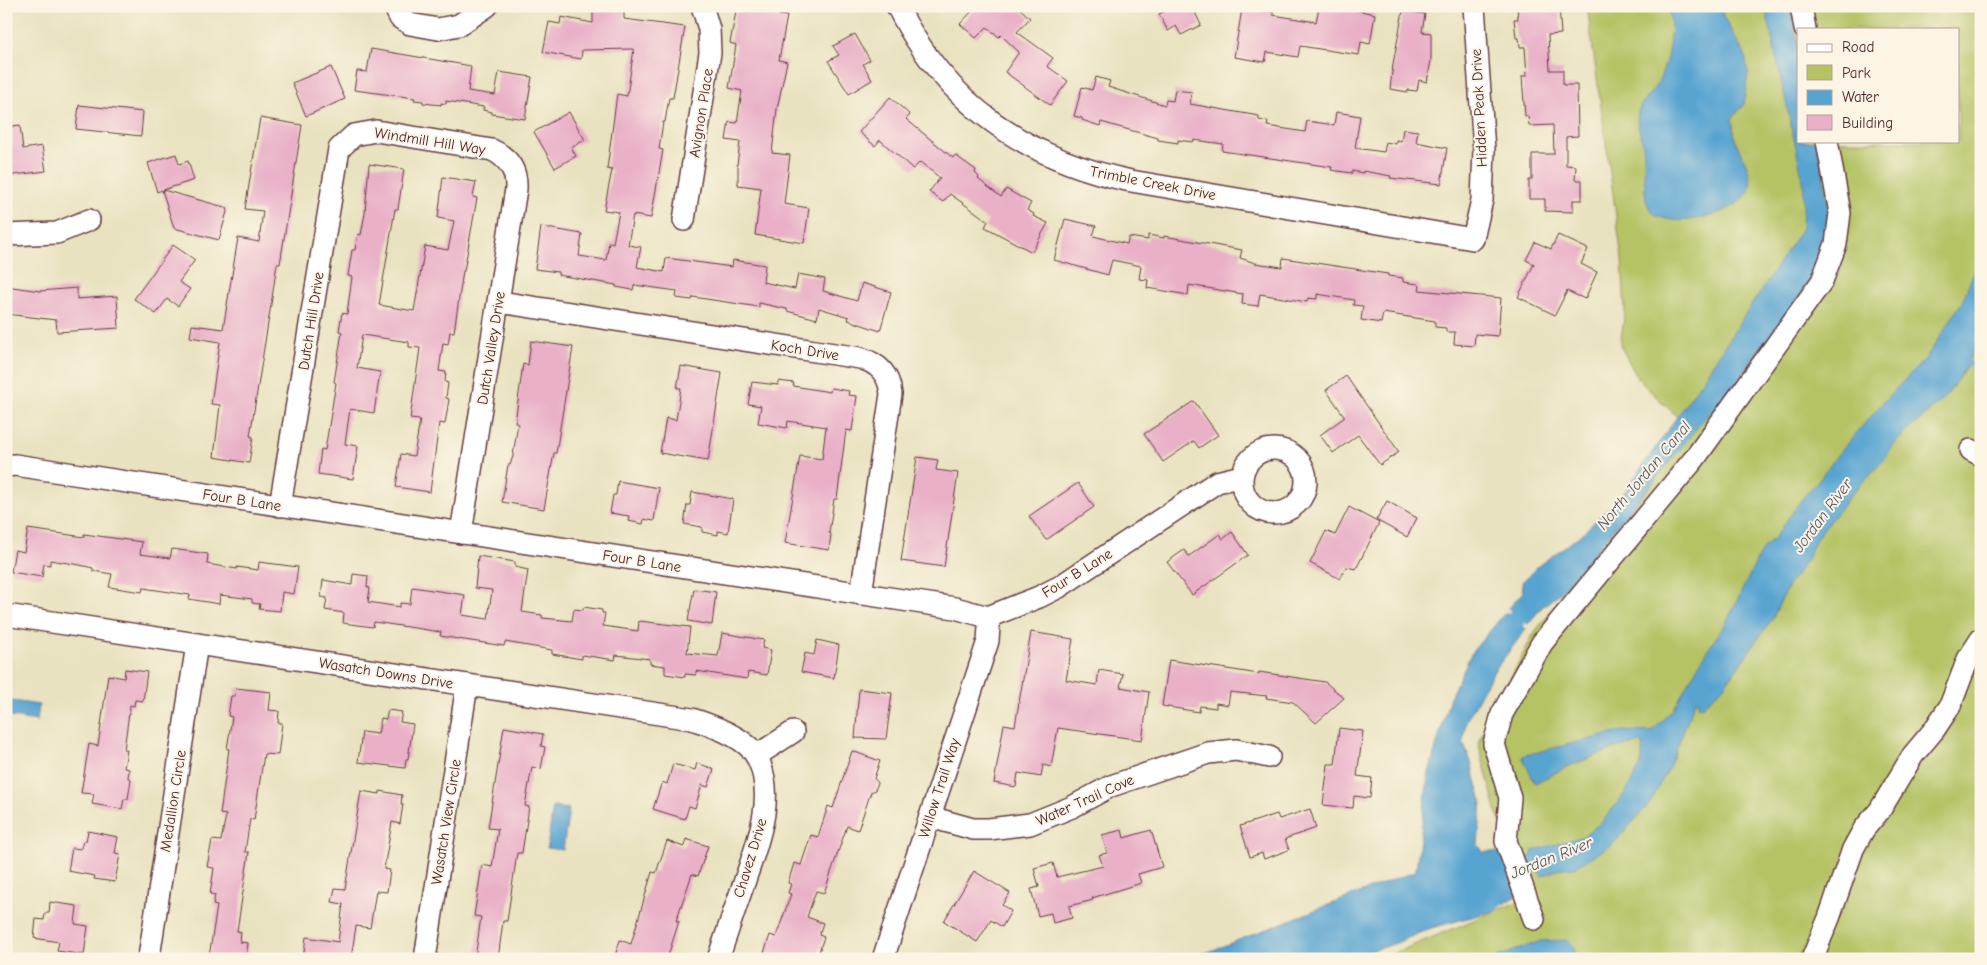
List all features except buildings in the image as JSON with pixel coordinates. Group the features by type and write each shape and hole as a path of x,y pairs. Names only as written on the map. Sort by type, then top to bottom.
{"street":[{"path":"394,6 400,18 410,24 438,30 459,25 487,6"},
{"name":"Avignon Place","path":"684,220 710,53 710,29 702,6"},
{"name":"Trimble Creek Drive","path":"898,6 906,24 935,66 970,104 1011,135 1056,159 1080,169 1130,181 1473,239"},
{"name":"Hidden Peak Drive","path":"1473,239 1482,200 1484,150 1474,6"},
{"path":"1800,6 1805,28"},
{"name":"Windmill Hill Way","path":"348,139 361,133 376,131 485,148 499,154 510,163"},
{"name":"Dutch Hill Drive","path":"280,506 339,149 348,139"},
{"path":"1534,919 1506,840 1510,798 1494,744 1502,714 1542,643 1695,458 1822,281 1836,244 1840,213 1827,142"},
{"name":"Dutch Valley Drive","path":"461,533 516,189 516,175 510,163"},
{"path":"6,235 58,234 89,220"},
{"name":"Koch Drive","path":"499,302 860,358 880,368 888,380 891,394 861,594"},
{"name":"Four B Lane","path":"6,466 15,465 955,608 988,617 1059,587 1217,482 1242,476"},
{"name":"Wasatch Downs Drive","path":"6,615 692,719 726,733 742,743 756,756"},
{"name":"Willow Trail Way","path":"883,959 988,641 988,617"},
{"path":"1812,959 1857,842 1901,777 1912,755 1934,730 1950,706 1968,659 1981,639"},
{"name":"Medallion Circle","path":"149,957 197,644"},
{"name":"Wasatch View Circle","path":"425,959 467,685"},
{"path":"756,756 793,732"},
{"name":"Water Trail Cove","path":"930,817 973,829 1030,824 1066,810 1111,786 1208,753 1236,750 1268,757"},
{"name":"Chavez Drive","path":"718,959 763,824 765,799 763,776 756,756"}],"green space":[{"path":"1587,6 1981,6 1981,959 1380,959 1534,895 1497,814 1478,742 1534,633 1693,432 1638,379 1620,345 1625,311 1622,259"}],"water":[{"path":"1669,6 1721,6 1723,16 1745,55 1748,73 1744,104 1732,119 1735,138 1750,176 1750,188 1744,197 1733,206 1702,218 1685,220 1669,220 1656,215 1648,206 1645,193 1644,153 1637,120 1639,108 1657,84 1666,63 1671,25"},
{"path":"1765,6 1790,6 1797,41 1797,142 1818,142 1832,228 1824,263 1720,405 1708,414 1561,592 1542,607 1528,624 1509,608 1523,592 1522,582 1538,566 1582,534 1626,490 1695,391 1802,228 1804,185"},
{"name":"Jordan River","path":"1981,253 1981,334 1966,367 1947,395 1893,445 1885,459 1855,490 1817,537 1807,559 1786,589 1773,618 1725,685 1702,707 1698,706 1698,700 1695,701 1669,768 1650,803 1612,845 1575,867 1563,868 1542,876 1538,870 1513,880 1517,895 1494,911 1431,928 1396,943 1345,959 1190,959 1416,871 1428,776 1450,697 1472,652 1506,612 1526,629 1494,671 1466,721 1463,742 1471,762 1482,802 1478,844 1483,852 1502,852 1508,865 1533,855 1532,851 1584,836 1603,821 1625,793 1641,765 1643,743 1619,747 1569,766 1535,783 1522,756 1623,731 1652,732 1674,708 1699,664 1727,621 1763,548 1775,537 1804,496 1838,454 1886,399 1926,358 1962,302"},
{"path":"6,700 39,705 37,721 6,716"},
{"path":"553,807 569,809 563,850 547,848"},
{"path":"1568,940 1574,949 1573,959 1492,959 1541,941"}],"waterway":[{"path":"1962,360 1974,367"},
{"name":"North Jordan Canal","path":"1500,641 1515,620 1536,597"}]}
